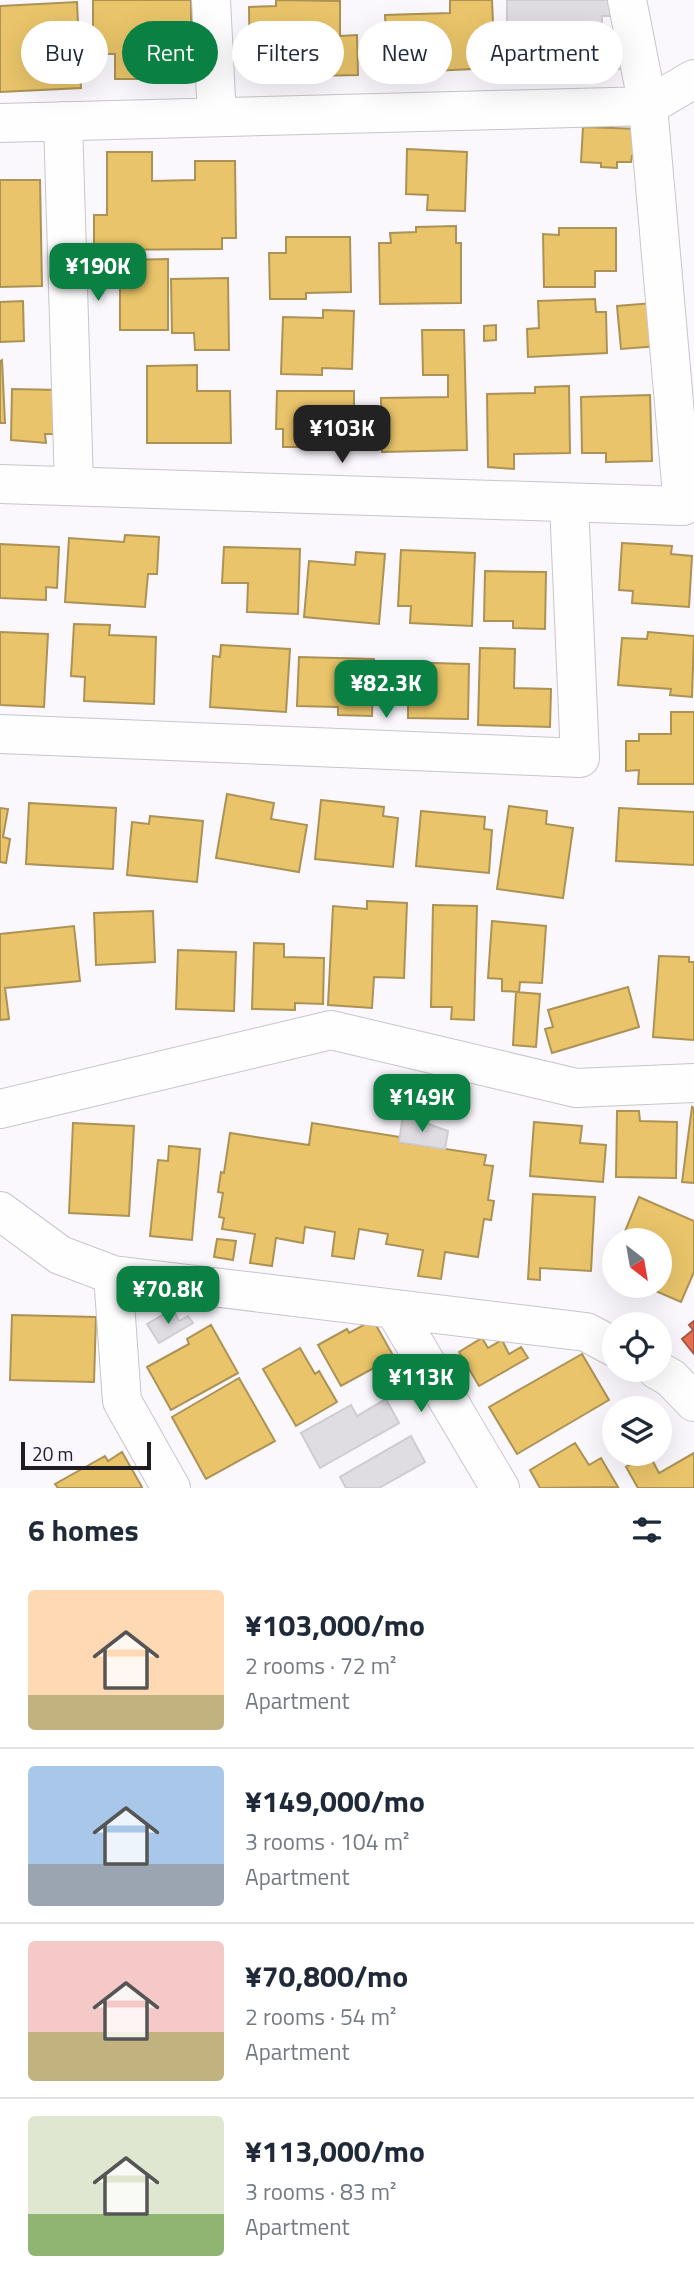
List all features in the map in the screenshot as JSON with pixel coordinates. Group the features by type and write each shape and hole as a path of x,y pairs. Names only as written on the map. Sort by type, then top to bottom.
{"street":[{"path":"211,0 217,117"},
{"path":"0,484 683,506 680,306 648,106 627,0"},
{"path":"0,123 648,106 694,79"},
{"path":"63,121 74,486"},
{"path":"0,734 580,758 569,503"},
{"path":"0,1110 331,1030 576,1088 694,1083"},
{"path":"0,1211 60,1255 113,1275 586,1332 602,1341"},
{"path":"113,1275 122,1401 171,1488"},
{"path":"394,1309 500,1488"},
{"path":"672,1379 694,1402"}],"building: Homes":[{"path":"93,0 191,0 191,21 122,21 122,79 115,79 115,54 108,54 108,21 93,21"},
{"path":"276,0 340,1 340,21 249,21 249,7 276,6"},
{"path":"450,0 492,0 493,21 466,21 466,69 452,70 452,21 385,21 385,15 450,13"},
{"path":"77,2 78,21 21,21 21,84 81,84 81,88 0,92 0,6"},
{"path":"357,35 358,75 344,75 344,36"},
{"path":"583,127 640,129 639,156 632,156 631,162 617,162 617,168 601,167 601,163 581,162"},
{"path":"407,149 467,152 465,211 427,210 428,195 406,194"},
{"path":"107,152 152,152 152,181 195,180 195,161 235,161 236,238 222,238 222,249 94,250 94,215 107,215"},
{"path":"0,180 40,180 42,286 0,287"},
{"path":"456,226 456,243 461,243 461,303 380,304 379,243 391,243 390,233 416,232 416,227"},
{"path":"559,228 616,228 616,271 595,271 595,287 544,287 543,234 559,235"},
{"path":"286,237 350,237 351,292 306,293 306,299 270,299 269,253 286,253"},
{"path":"110,254 125,254 125,260 168,259 168,330 120,330 120,280 110,280"},
{"path":"228,278 229,350 195,350 194,333 172,333 171,279"},
{"path":"595,299 596,312 606,312 607,353 528,357 527,329 539,328 538,301"},
{"path":"23,301 24,341 0,342 0,302"},
{"path":"653,303 658,346 621,349 617,306"},
{"path":"323,310 354,311 352,369 322,368 322,375 281,374 283,317 323,318"},
{"path":"496,325 496,340 484,341 484,326"},
{"path":"422,330 464,330 467,450 382,452 381,398 448,397 448,375 423,375"},
{"path":"2,360 5,423 0,423"},
{"path":"197,365 197,391 230,391 231,443 147,443 147,366"},
{"path":"569,386 570,453 514,454 514,469 488,467 487,394 535,393 535,387"},
{"path":"12,389 60,390 59,434 45,434 46,443 11,440"},
{"path":"277,391 354,391 354,447 283,447 283,429 276,429"},
{"path":"650,395 652,461 606,462 606,453 582,453 581,397"},
{"path":"125,535 159,537 157,574 148,574 145,607 65,602 69,538 124,542"},
{"path":"622,543 672,546 671,554 692,556 689,607 632,603 633,591 619,590"},
{"path":"0,544 59,547 57,588 46,587 46,600 0,598"},
{"path":"224,547 300,549 298,614 247,612 248,583 222,583"},
{"path":"401,550 475,553 472,626 410,623 411,606 398,606"},
{"path":"356,552 385,554 379,624 304,617 309,561 355,565"},
{"path":"485,571 546,572 545,629 513,628 513,621 484,621"},
{"path":"74,624 110,625 109,635 156,637 154,704 84,701 85,677 71,676"},
{"path":"0,632 48,634 44,707 0,705"},
{"path":"648,632 694,636 692,697 670,695 671,689 618,685 622,638 647,639"},
{"path":"221,645 290,649 286,712 210,707 213,656 220,657"},
{"path":"480,648 515,649 514,688 551,689 550,727 478,725"},
{"path":"299,657 374,659 372,716 338,715 338,707 297,706"},
{"path":"397,662 469,664 468,719 408,718 408,703 396,703"},
{"path":"671,712 694,712 694,784 638,784 639,770 626,771 626,741 639,741 639,734 671,734"},
{"path":"227,794 274,803 271,819 307,825 299,872 216,858"},
{"path":"321,800 384,807 383,816 398,818 393,867 315,859"},
{"path":"29,803 116,808 113,869 26,864"},
{"path":"509,806 547,811 546,824 573,828 563,898 497,889"},
{"path":"0,808 8,809 3,837 10,839 6,863 0,862"},
{"path":"619,808 694,812 694,865 616,861"},
{"path":"421,811 485,817 484,829 492,830 489,873 416,866"},
{"path":"150,816 203,821 197,882 127,875 132,822 149,824"},
{"path":"367,901 407,903 404,978 374,977 372,1008 328,1005 333,906 367,909"},
{"path":"433,905 477,906 474,1020 451,1019 452,1007 431,1007"},
{"path":"153,911 155,962 96,965 94,913"},
{"path":"492,921 546,926 542,983 520,982 519,992 502,991 502,979 488,978"},
{"path":"74,926 80,981 5,988 9,1019 0,1020 0,934"},
{"path":"254,943 284,944 284,957 324,958 323,1004 295,1003 295,1010 252,1009"},
{"path":"178,950 236,952 234,1011 176,1009"},
{"path":"659,956 689,957 689,962 694,962 694,1040 653,1037"},
{"path":"628,987 639,1027 552,1053 545,1029 553,1027 548,1010"},
{"path":"516,992 540,994 536,1047 513,1045"},
{"path":"692,1107 694,1108 694,1183 682,1182"},
{"path":"617,1111 639,1111 640,1121 677,1122 676,1178 616,1177"},
{"path":"534,1122 582,1126 580,1143 606,1145 603,1182 530,1176"},
{"path":"73,1123 134,1126 129,1216 69,1213"},
{"path":"312,1123 400,1137 399,1142 486,1155 484,1165 493,1166 488,1200 494,1201 491,1220 484,1219 478,1257 445,1252 441,1279 418,1276 423,1250 386,1244 388,1234 359,1229 354,1259 332,1256 335,1232 305,1227 303,1243 276,1238 272,1266 250,1263 255,1234 222,1229 224,1218 219,1217 223,1193 218,1192 230,1133 309,1145"},
{"path":"169,1146 200,1149 192,1240 150,1236 158,1160 168,1161"},
{"path":"533,1194 595,1197 591,1271 540,1268 540,1280 528,1279"},
{"path":"639,1197 694,1221 694,1272 681,1302 672,1298 672,1228 626,1228"},
{"path":"217,1239 236,1241 233,1260 214,1257"},
{"path":"12,1315 96,1317 94,1382 10,1380"},
{"path":"373,1320 394,1357 341,1386 318,1345 347,1329 349,1333"},
{"path":"211,1325 238,1373 171,1410 147,1367 189,1344 187,1339"},
{"path":"482,1338 488,1348 502,1340 509,1354 521,1347 528,1358 479,1386 459,1352"},
{"path":"300,1348 315,1374 319,1371 337,1402 296,1426 263,1369"},
{"path":"582,1354 607,1396 602,1396 602,1404 517,1454 489,1407"},
{"path":"239,1378 275,1441 206,1479 172,1417"},
{"path":"575,1443 589,1465 601,1458 602,1466 606,1466 618,1487 540,1488 530,1470"},
{"path":"122,1452 142,1487 58,1488 55,1484 105,1456 108,1461"},
{"path":"694,1453 694,1488 638,1488 626,1467 655,1466 659,1473"}],"building: Shops":[{"path":"694,1321 694,1354 682,1339 693,1330 689,1325"}],"building: Other":[{"path":"507,0 620,0 621,16 602,16 602,21 507,21"},
{"path":"403,1115 448,1131 445,1149 399,1142"},
{"path":"173,1309 179,1321 188,1316 193,1323 159,1343 147,1324"},
{"path":"386,1399 399,1423 320,1468 301,1433 351,1405 357,1416"},
{"path":"411,1436 425,1462 379,1488 346,1488 340,1477"}]}
